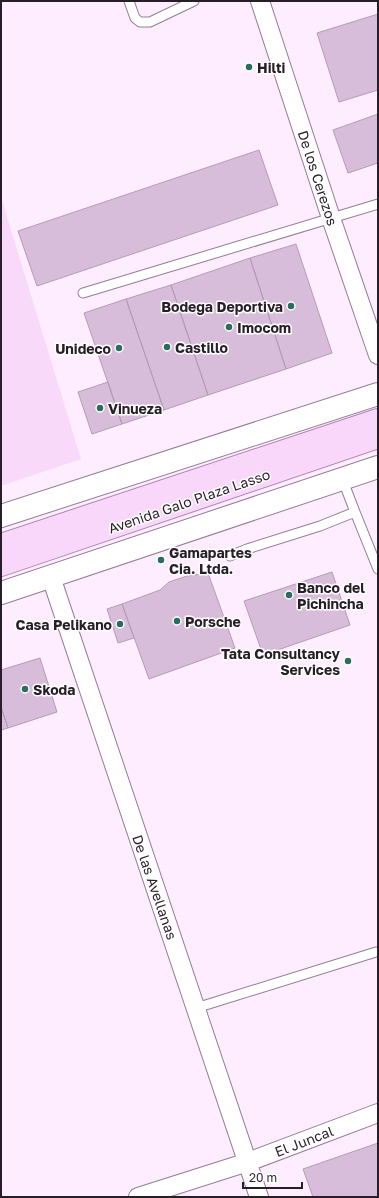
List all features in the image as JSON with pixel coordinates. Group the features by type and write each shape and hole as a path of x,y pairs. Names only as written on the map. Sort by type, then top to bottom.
{"main road":[{"path":"1,516 378,394"},
{"name":"Avenida Galo Plaza Lasso","path":"1,545 378,420"},
{"name":"Avenida Galo Plaza Lasso","path":"1,565 378,437"},
{"name":"Avenida Galo Plaza Lasso","path":"1,593 378,467"}],"street":[{"name":"De los Cerezos","path":"260,1 331,218 378,355"},
{"name":"De las Avellanas","path":"51,577 259,1197"},
{"name":"El Juncal","path":"138,1197 248,1162 378,1113"}],"lane":[{"path":"129,1 135,18 140,22 150,22 194,1"},
{"path":"84,293 378,204"},
{"path":"345,478 345,486 378,569"},
{"path":"230,556 247,549 320,526 355,512"},
{"path":"196,1008 376,952"}],"shaded area":[{"path":"1,197 81,459 1,486"}],"building":[{"path":"378,14 378,90 339,102 317,33"},
{"path":"378,114 378,163 348,173 333,130"},
{"path":"259,150 278,205 37,286 18,231"},
{"name":"Bodega Deportiva","path":"296,244 332,353 286,369 250,258"},
{"name":"Imocom","path":"250,258 286,369 208,395 171,285"},
{"name":"Castillo","path":"171,285 208,395 164,410 126,299"},
{"name":"Unideco","path":"126,299 164,410 122,424 84,313"},
{"name":"Vinueza","path":"108,382 122,424 92,434 78,392"},
{"path":"332,572 350,625 263,655 244,601"},
{"name":"Porsche","path":"208,573 235,648 149,679 122,604 160,590 169,582 187,576"},
{"name":"Casa Pelikano","path":"122,604 134,638 118,643 107,609"},
{"name":"Skoda","path":"40,658 57,712 8,728 1,707 1,670"},
{"path":"1,707 8,728 1,730"},
{"path":"378,1143 378,1197 313,1197 303,1169"}],"place":[{"name":"Hilti","path":"249,67"},
{"name":"Bodega Deportiva","path":"291,306"},
{"name":"Imocom","path":"229,327"},
{"name":"Castillo","path":"167,347"},
{"name":"Unideco","path":"119,348"},
{"name":"Vinueza","path":"100,408"},
{"name":"Gamapartes Cia. Ltda.","path":"161,560"},
{"name":"Banco del Pichincha","path":"289,595"},
{"name":"Porsche","path":"177,621"},
{"name":"Casa Pelikano","path":"120,624"},
{"name":"Tata Consultancy Services","path":"348,661"},
{"name":"Skoda","path":"25,689"}]}
